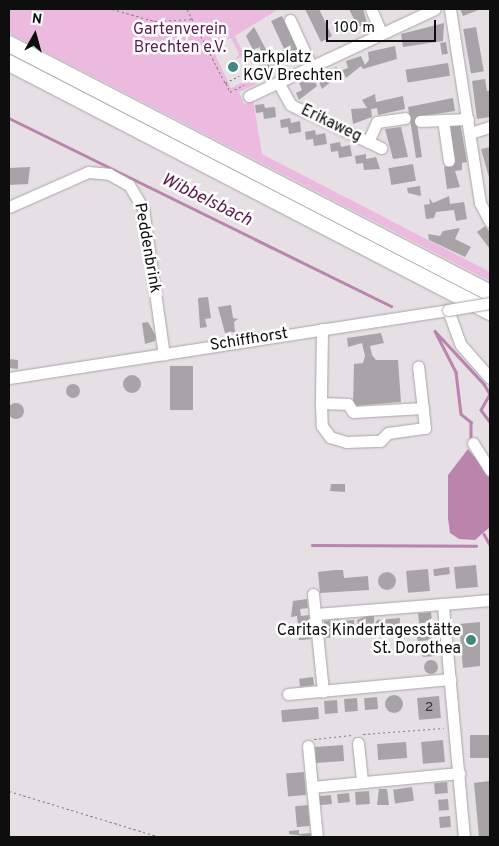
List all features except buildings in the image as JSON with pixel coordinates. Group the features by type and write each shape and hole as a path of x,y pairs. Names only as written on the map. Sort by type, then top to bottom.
{"highway":[{"path":"9,44 490,293"},
{"path":"9,64 490,312"}],"street":[{"path":"371,9 381,34"},
{"path":"246,90 278,82 435,9"},
{"path":"450,9 480,202 490,222"},
{"path":"290,20 312,66"},
{"name":"Erikaweg","path":"278,82 291,105 381,148"},
{"name":"Erikaweg","path":"368,142 378,122 405,118"},
{"path":"420,121 468,119"},
{"path":"443,120 449,161"},
{"path":"470,133 490,127"},
{"name":"Peddenbrink","path":"9,207 88,172 109,174 129,185 142,208 164,354"},
{"name":"Schiffhorst","path":"9,378 436,311 449,315 490,303"},
{"path":"449,315 462,345 490,378"},
{"path":"322,329 322,426 330,437 346,442 380,440 388,434 425,428 418,366"},
{"path":"321,403 348,404 353,412 423,408"},
{"path":"473,443 490,470"},
{"path":"313,594 323,691"},
{"path":"315,614 490,600"},
{"path":"443,604 464,837"},
{"path":"288,694 450,679"},
{"path":"358,743 362,782"},
{"path":"308,746 317,837"},
{"path":"312,787 459,773"}],"path":[{"path":"112,9 154,21 195,18"},
{"path":"187,9 195,18 230,92 246,90"},
{"path":"210,49 225,46"},
{"path":"225,82 239,76"},
{"path":"308,746 308,740 455,727"},
{"path":"9,791 160,837"}],"green space":[{"name":"Gartenverein Brechten e.V.","path":"9,9 279,9 235,36 258,83 239,92 244,104 253,100 262,154 490,272 490,281 9,33","holes":["231,38 239,54 236,59 241,57 249,74 243,77 245,81 231,88 211,46"]}],"shaded area":[{"path":"468,449 490,476 490,527 475,540 459,539 450,533 448,518 448,475"}],"waterway":[{"name":"Wibbelsbach","path":"9,118 391,306"},
{"name":"Wibbelsbach","path":"435,331 484,384 490,394 481,410 490,422"},
{"path":"435,331 456,372 461,414 471,422 471,437"},
{"path":"484,534 490,545"},
{"path":"312,545 476,546"}],"place":[{"name":"Parkplatz KGV Brechten","path":"233,67"},
{"name":"Caritas Kindertagesstätte St. Dorothea","path":"471,640"}]}
